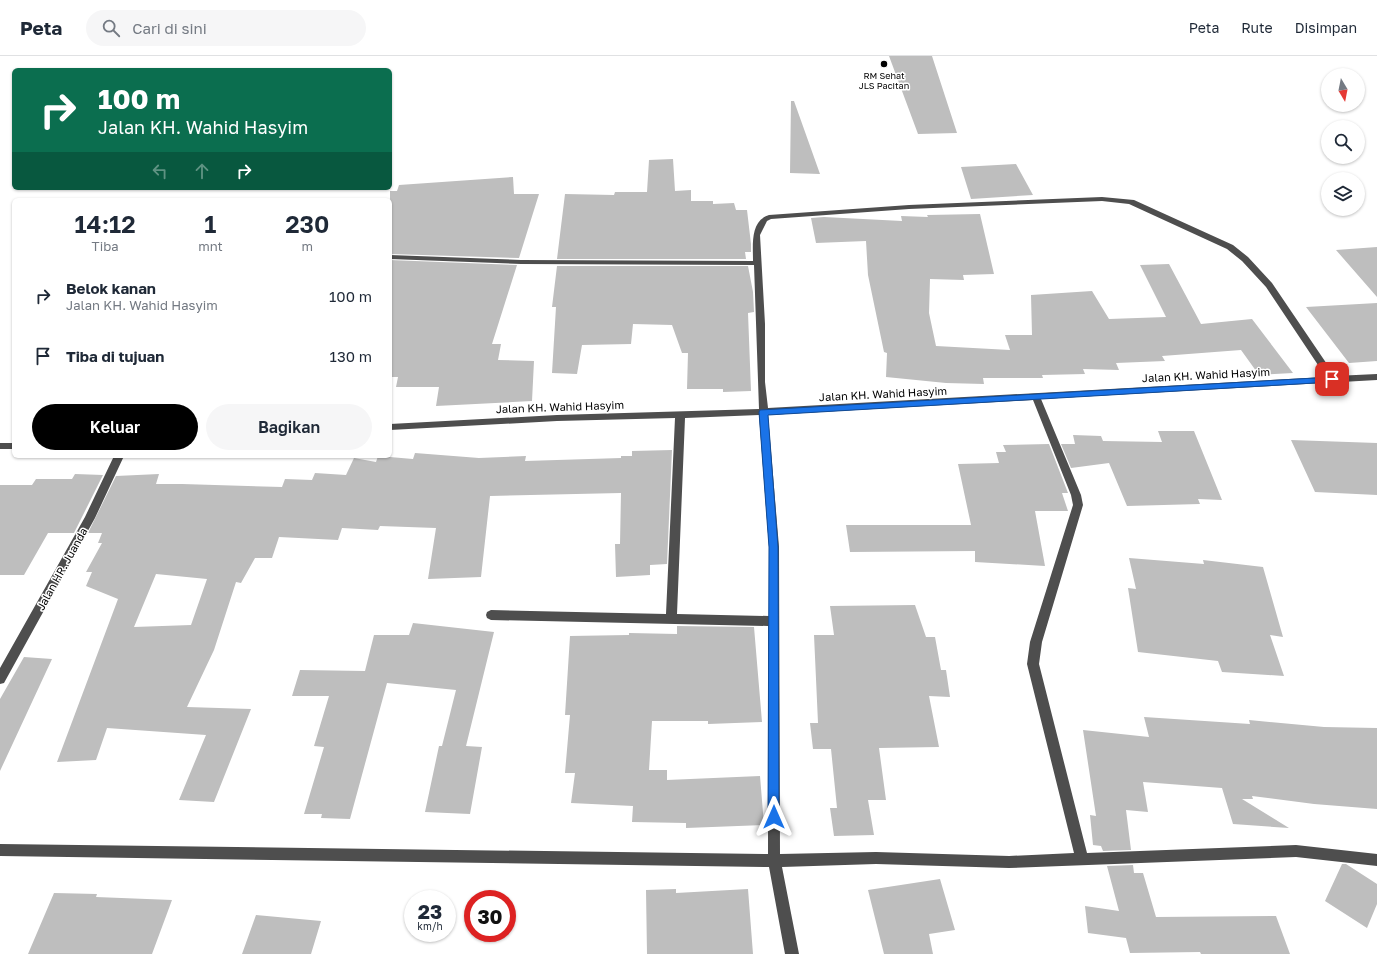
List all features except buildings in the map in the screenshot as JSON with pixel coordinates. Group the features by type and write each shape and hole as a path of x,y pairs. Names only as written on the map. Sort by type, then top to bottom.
{"street":[{"path":"792,954 774,861 774,547 763,412 756,235 764,220 769,217 909,207 1102,199 1131,202 1230,247 1245,259 1269,285 1332,379"},
{"path":"392,257 521,262 757,263"},
{"name":"Jalan KH. Wahid Hasyim","path":"392,427 557,418 763,412 1377,377"},
{"path":"1036,397 1076,495 1078,505 1036,642 1033,664 1082,859"},
{"path":"671,620 680,415"},
{"path":"0,446 12,446"},
{"name":"Jalan HR. Juanda","path":"0,679 90,518 118,458"},
{"path":"491,615 774,621"},
{"path":"0,850 774,861 876,858 1009,862 1296,852 1377,860"}],"place":[{"name":"RM Sehat JLS Pacitan","path":"884,64"}],"route":[{"path":"774,817 774,547 763,412 1012,399 1332,379"}]}
